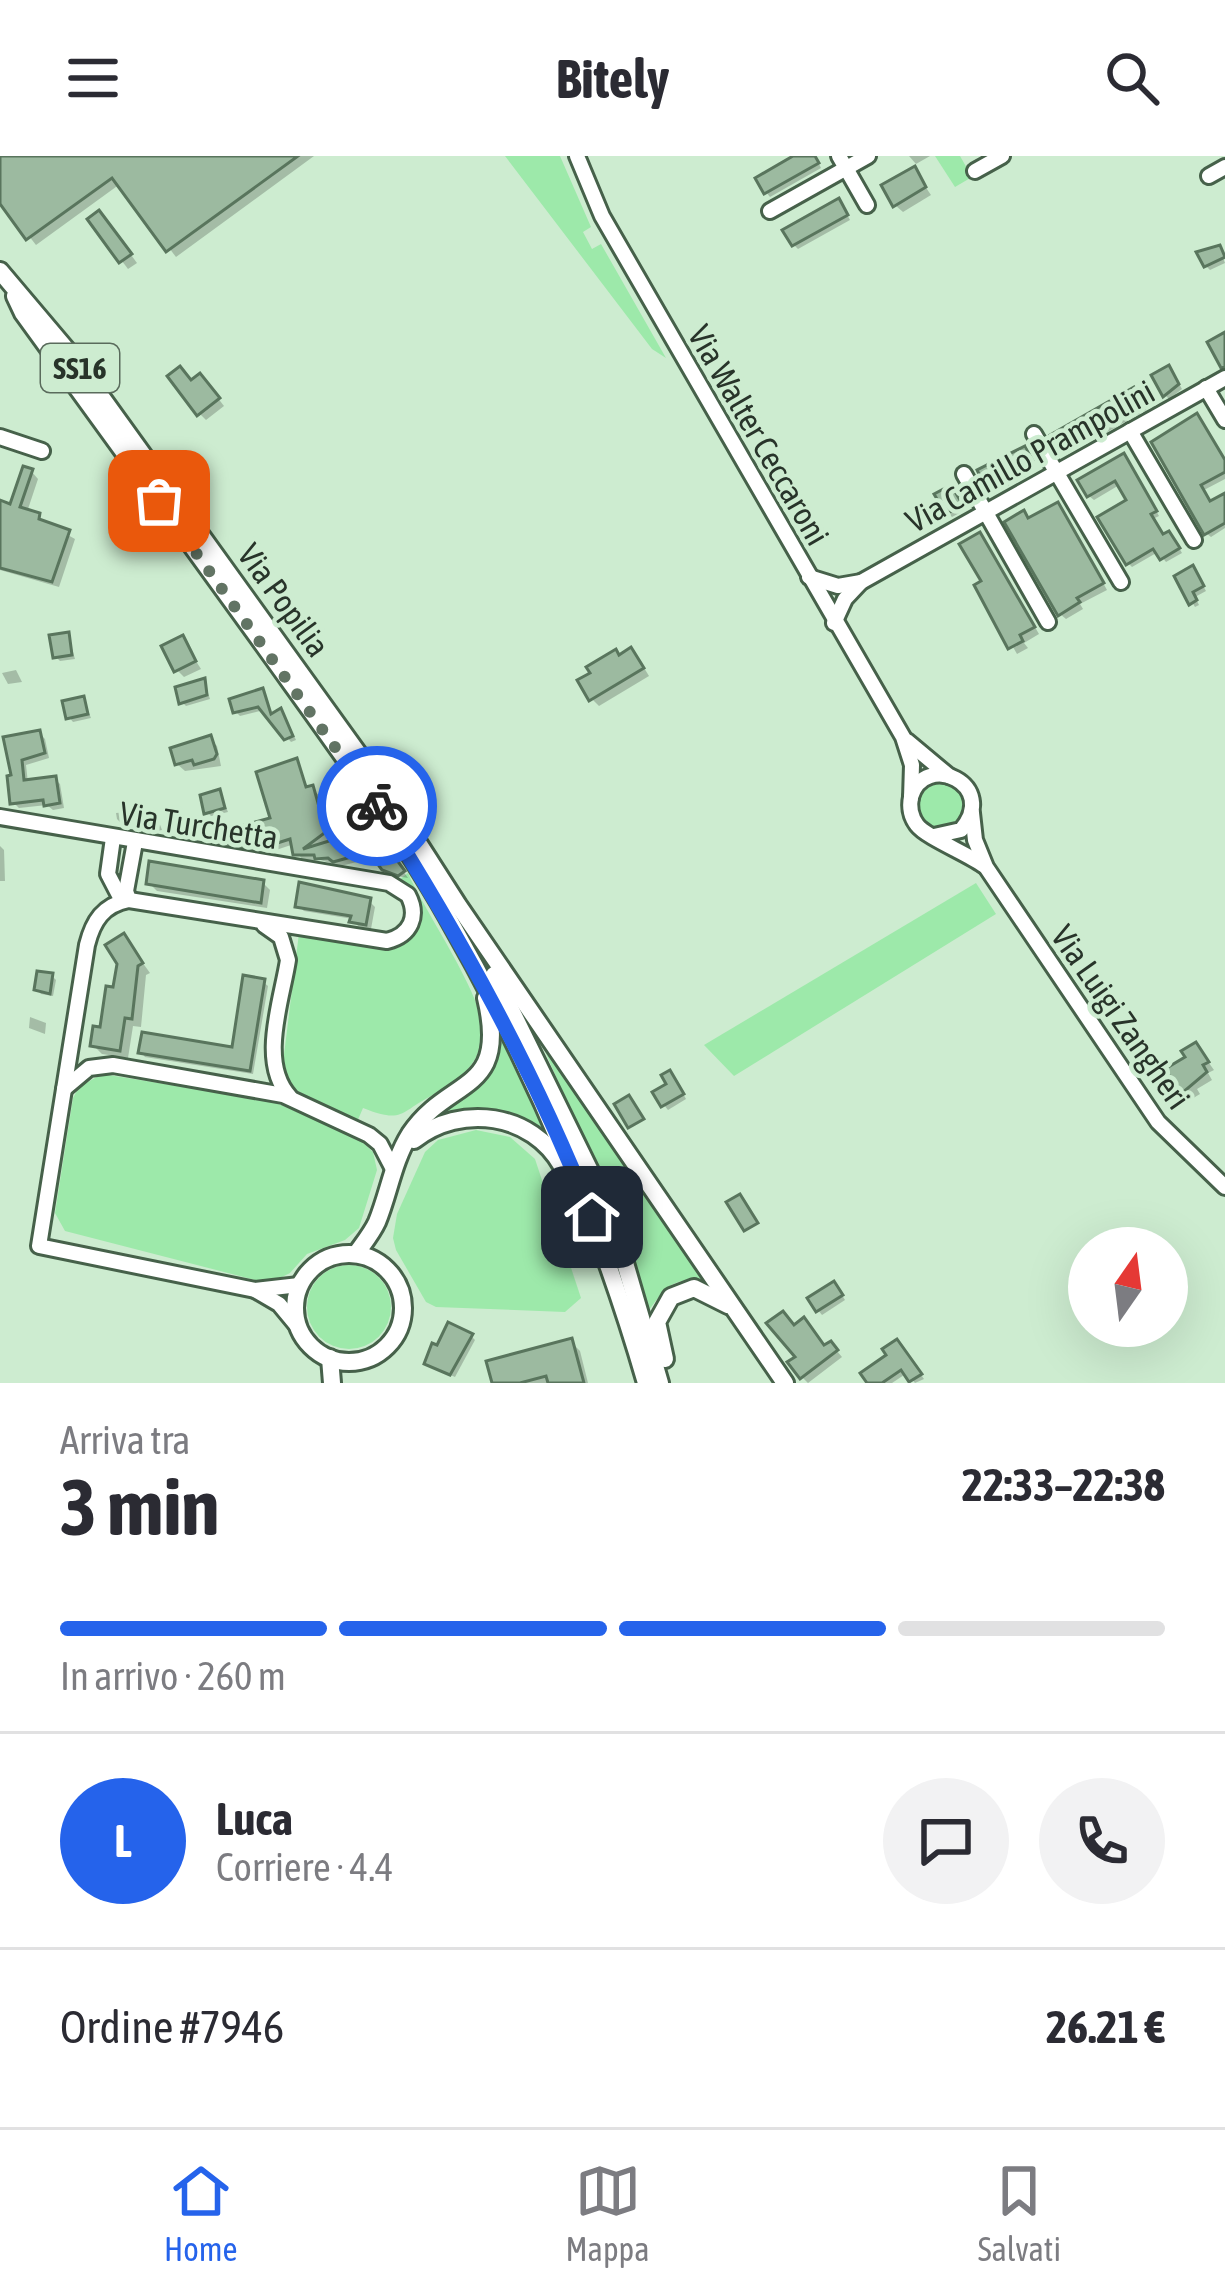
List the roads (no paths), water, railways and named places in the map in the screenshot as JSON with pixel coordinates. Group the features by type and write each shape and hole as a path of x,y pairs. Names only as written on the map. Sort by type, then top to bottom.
{"main road":[{"name":"Via Popilia","path":"4,276 32,305 121,425 383,788 451,909"},
{"name":"SS16","path":"451,909 576,1177 646,1383"},
{"name":"SS16","path":"451,909 530,1040 593,1177 623,1256 661,1383"},
{"path":"451,909 785,1383"},
{"path":"356,1254 376,1224 393,1169 420,1123 482,1071 490,1037 482,980"},
{"path":"404,1148 427,1130 471,1117 512,1124 533,1135 553,1150 607,1258"},
{"path":"376,1224 377,1261"},
{"path":"356,1254 377,1261 399,1286 403,1318 387,1347 357,1361 330,1358 306,1340 298,1327 299,1286 323,1260 356,1254"},
{"path":"671,1383 657,1322 671,1297 694,1288 732,1308"},
{"path":"330,1358 332,1383"},
{"path":"343,1383 357,1361"}],"street":[{"name":"Via Walter Ceccaroni","path":"578,156 602,217 903,737 912,765 912,818 934,836"},
{"path":"770,211 843,162 868,156"},
{"path":"975,171 1002,156"},
{"path":"843,162 867,205"},
{"path":"1209,176 1225,167"},
{"name":"Via Camillo Prampolini","path":"834,623 845,599 861,582 1225,378"},
{"path":"1206,388 1225,419"},
{"path":"1130,431 1194,540"},
{"path":"1034,434 1121,582"},
{"path":"0,437 42,451"},
{"path":"964,474 1048,622"},
{"path":"809,577 838,586 861,582"},
{"name":"Via Walter Ceccaroni","path":"903,737 970,794 972,813"},
{"path":"911,798 921,782 949,776"},
{"path":"934,836 962,830 972,813"},
{"name":"Via Luigi Zangheri","path":"972,813 975,840 986,867 1158,1122 1225,1187"},
{"name":"Via Turchetta","path":"0,817 389,884 400,887 413,904 411,925 398,939 387,941 254,920"},
{"name":"Via Luigi Zangheri","path":"934,836 986,867"},
{"path":"113,838 108,874 126,901"},
{"path":"126,901 135,842"},
{"path":"292,1099 276,1076 273,1055 288,960 286,946 272,928 254,920 126,901 107,908 92,926 39,1246 255,1290 299,1286"},
{"path":"64,1089 89,1068 113,1065 246,1087 292,1099 369,1135 380,1144 393,1169"},
{"path":"255,1290 279,1304 298,1327"}]}
